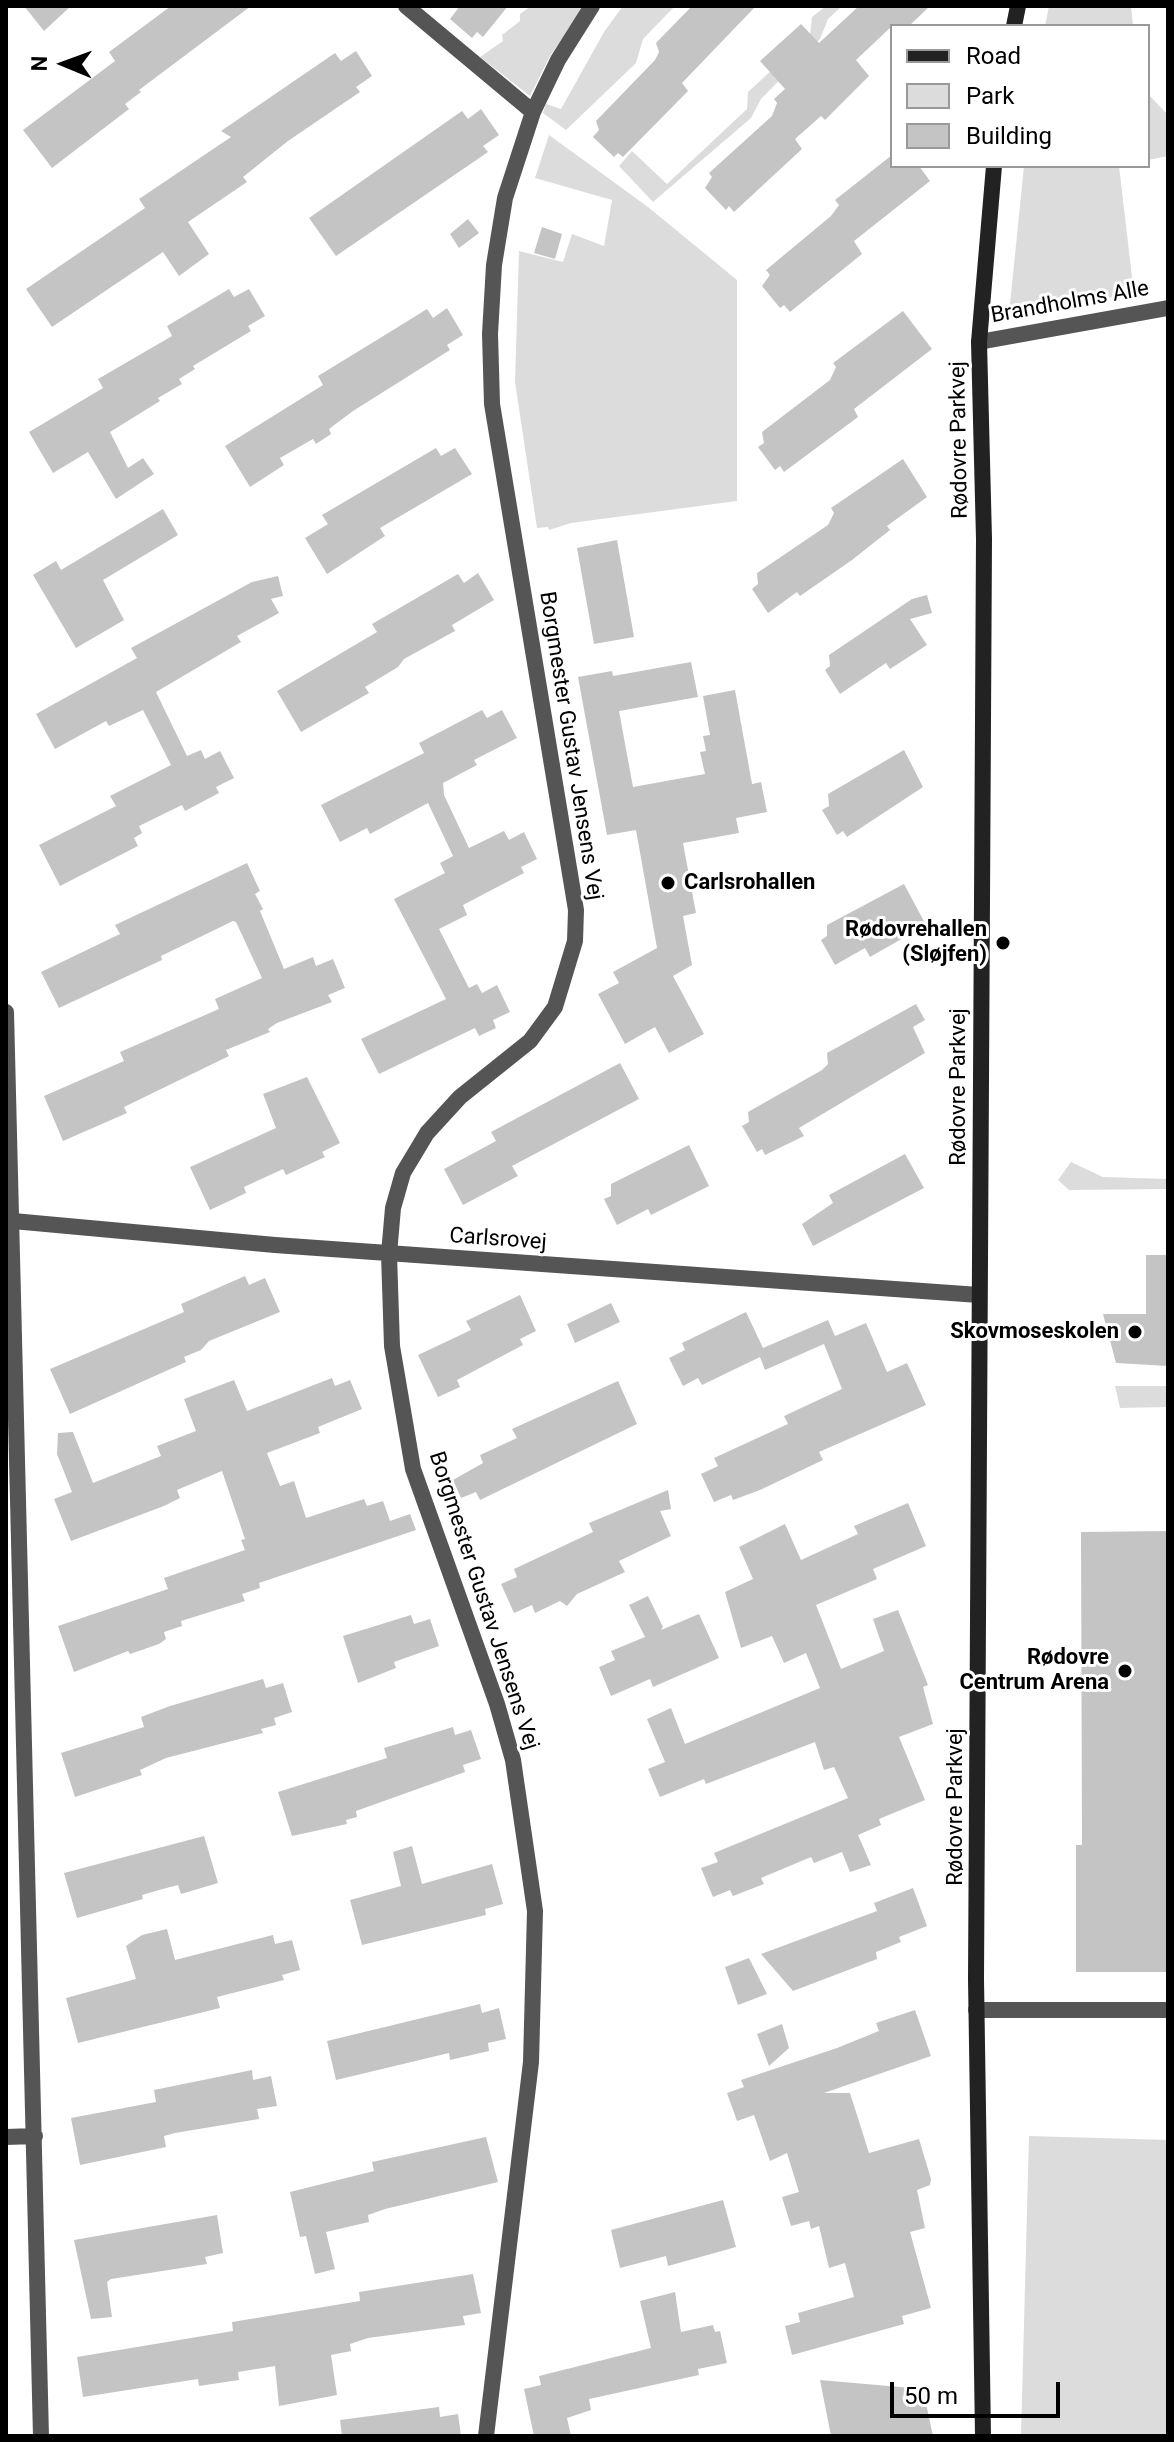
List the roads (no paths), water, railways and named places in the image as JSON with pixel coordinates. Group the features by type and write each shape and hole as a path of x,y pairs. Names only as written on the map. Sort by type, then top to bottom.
{"street":[{"path":"406,6 533,112"},
{"name":"Borgmester Gustav Jensens Vej","path":"486,2436 530,2077 536,1984 535,1911 513,1760 413,1469 392,1346 389,1254 393,1208 403,1173 427,1133 460,1097 530,1041 547,1019 555,1007 575,941 574,897 492,404 490,334 494,265 505,198 533,112 558,60 592,6"},
{"name":"Rødovre Parkvej","path":"983,2436 976,2010 984,539 979,342 994,168"},
{"name":"Brandholms Alle","path":"979,342 1168,308"},
{"path":"6,1012 41,2436"},
{"name":"Carlsrovej","path":"13,1221 389,1254 979,1295"},
{"path":"976,2010 1168,2010"},
{"path":"6,2137 35,2136"}],"place":[{"name":"Carlsrohallen","path":"668,883"},
{"name":"Rødovrehallen (Sløjfen)","path":"1003,943"},
{"name":"Skovmoseskolen","path":"1135,1332"},
{"name":"Rødovre Centrum Arena","path":"1125,1671"}]}
